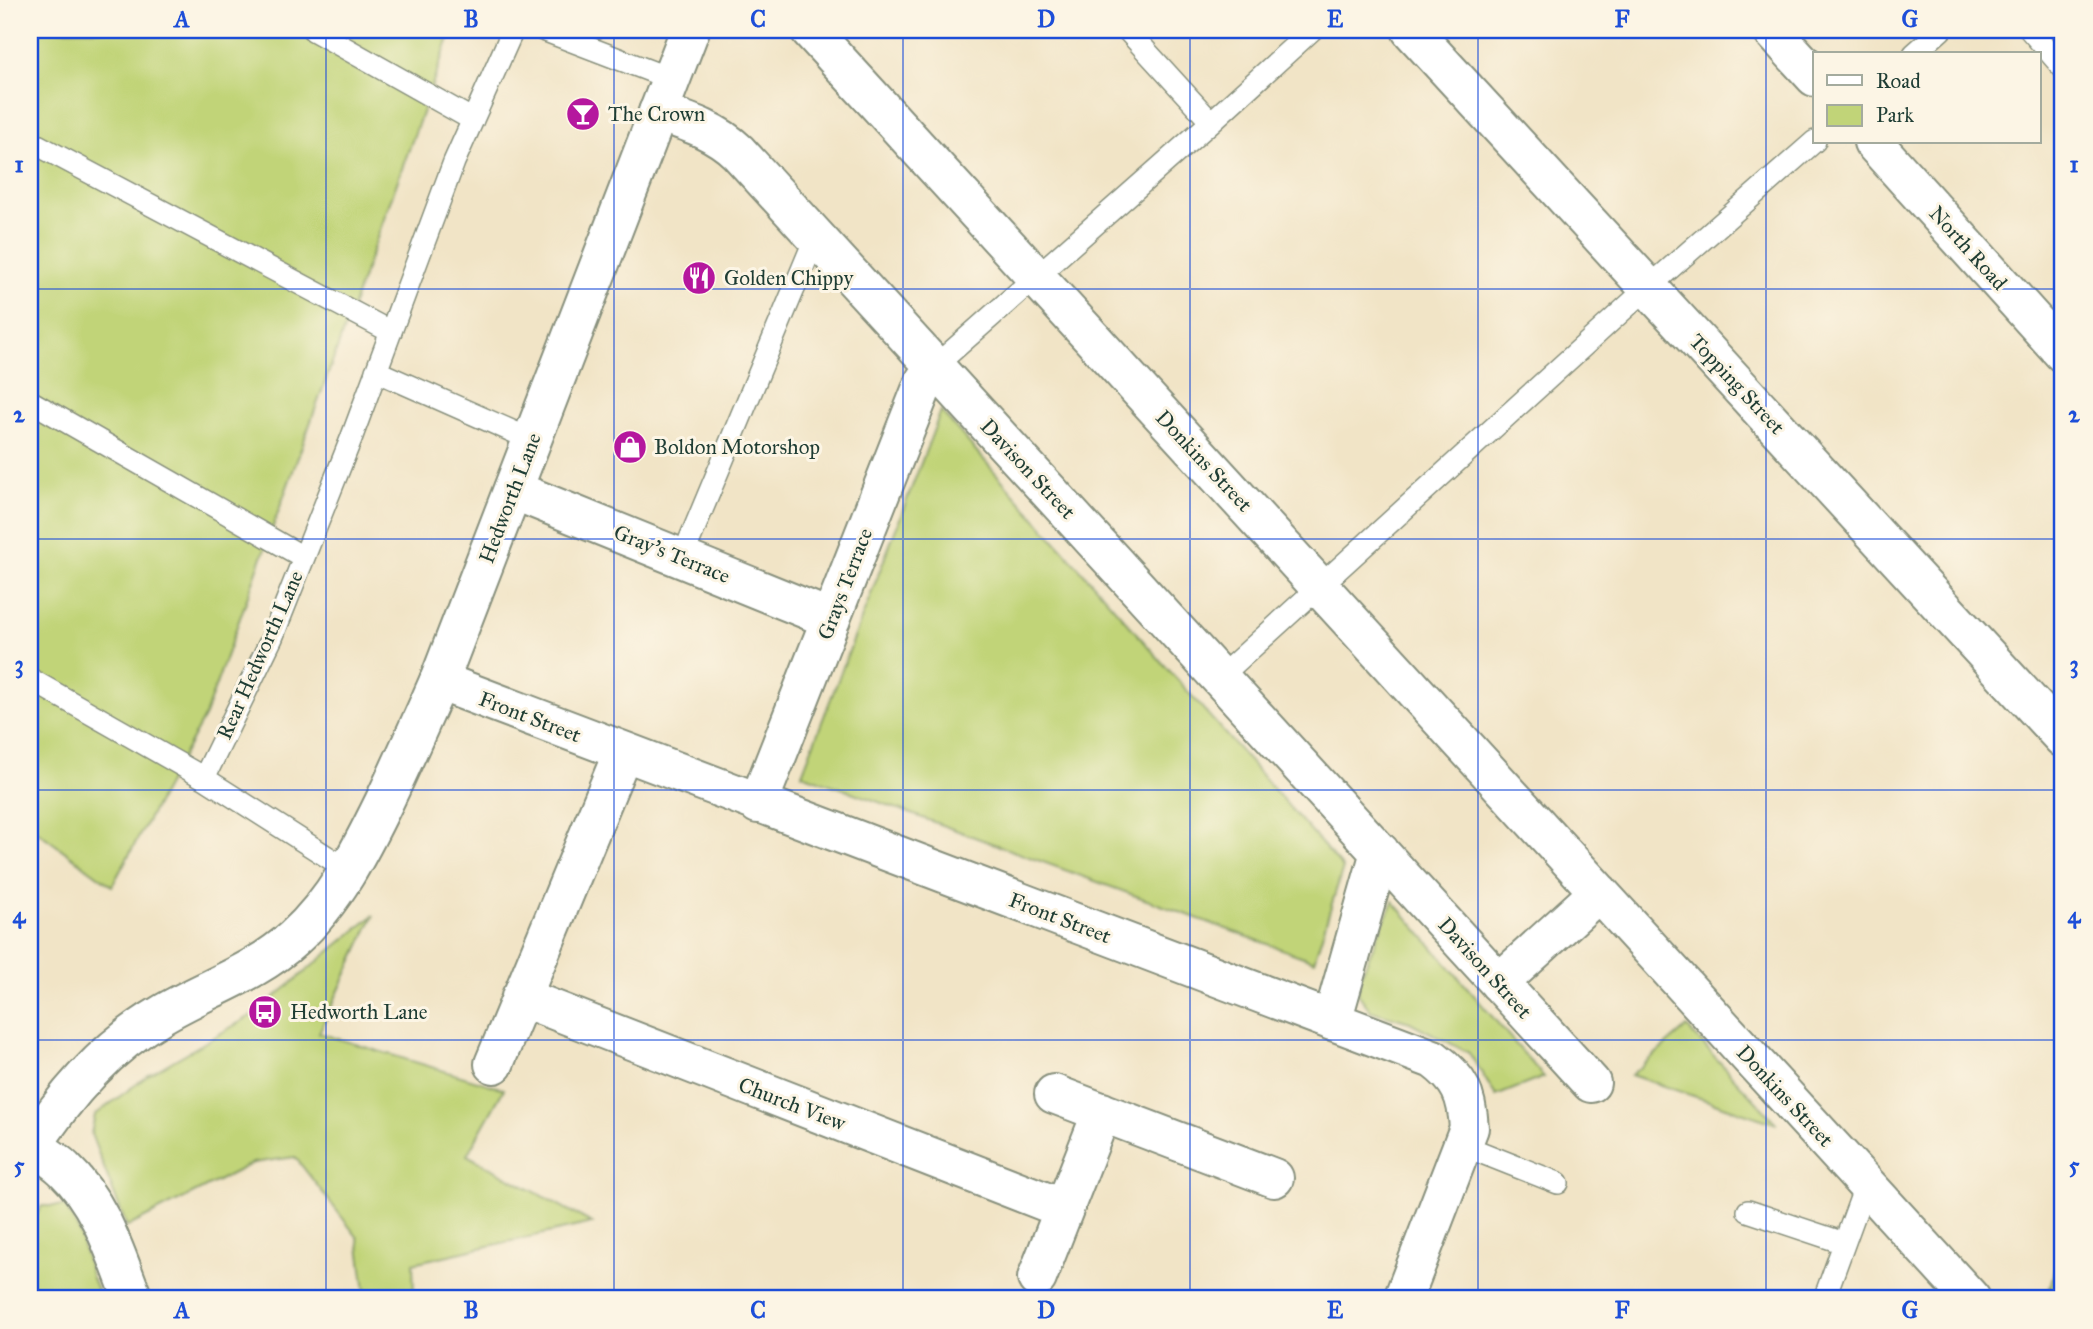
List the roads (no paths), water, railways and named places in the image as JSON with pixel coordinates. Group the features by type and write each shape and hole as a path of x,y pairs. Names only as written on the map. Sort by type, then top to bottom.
{"street":[{"name":"Hedworth Lane","path":"31,1148 64,1101 116,1046 160,1015 258,967 324,909 348,870 370,832 439,681 690,30"},
{"name":"Donkins Street","path":"810,30 1971,1299"},
{"name":"Topping Street","path":"1411,30 2063,738"},
{"path":"1772,30 1813,75"},
{"name":"Davison Street","path":"665,95 699,125 724,139 816,236 1591,1083"},
{"name":"North Road","path":"1874,144 2063,353"},
{"name":"Grays Terrace","path":"758,804 925,380 934,367"},
{"name":"Gray's Terrace","path":"513,490 831,619"},
{"name":"Front Street","path":"439,681 1433,1059 1449,1071 1460,1088 1468,1106 1469,1128 1403,1299"},
{"path":"494,1064 623,752"},
{"path":"1332,1020 1380,852"},
{"path":"1499,983 1599,892"},
{"name":"Church View","path":"522,997 1064,1209"},
{"path":"1054,1094 1273,1178"},
{"path":"1037,1279 1102,1112"},
{"path":"31,1148 62,1167 90,1198 133,1299"}],"lane":[{"path":"313,30 473,120"},
{"name":"Rear Hedworth Lane","path":"204,778 271,638 391,332 454,162 513,30"},
{"path":"543,30 665,95"},
{"path":"1127,30 1211,122"},
{"path":"934,367 1312,30"},
{"path":"1915,52 1941,30"},
{"path":"2030,30 2063,68"},
{"path":"30,141 391,332"},
{"path":"1220,677 1648,288 1813,143"},
{"path":"682,558 816,236"},
{"path":"376,371 532,440"},
{"path":"30,401 303,557"},
{"path":"30,679 204,778 348,870"},
{"path":"1462,1145 1558,1183"},
{"path":"1829,1298 1844,1243 1866,1184"},
{"path":"1748,1211 1844,1243"}],"place":[{"name":"The Crown","path":"583,114"},
{"name":"Golden Chippy","path":"699,278"},
{"name":"Boldon Motorshop","path":"630,447"},
{"name":"Hedworth Lane","path":"265,1012"}]}
